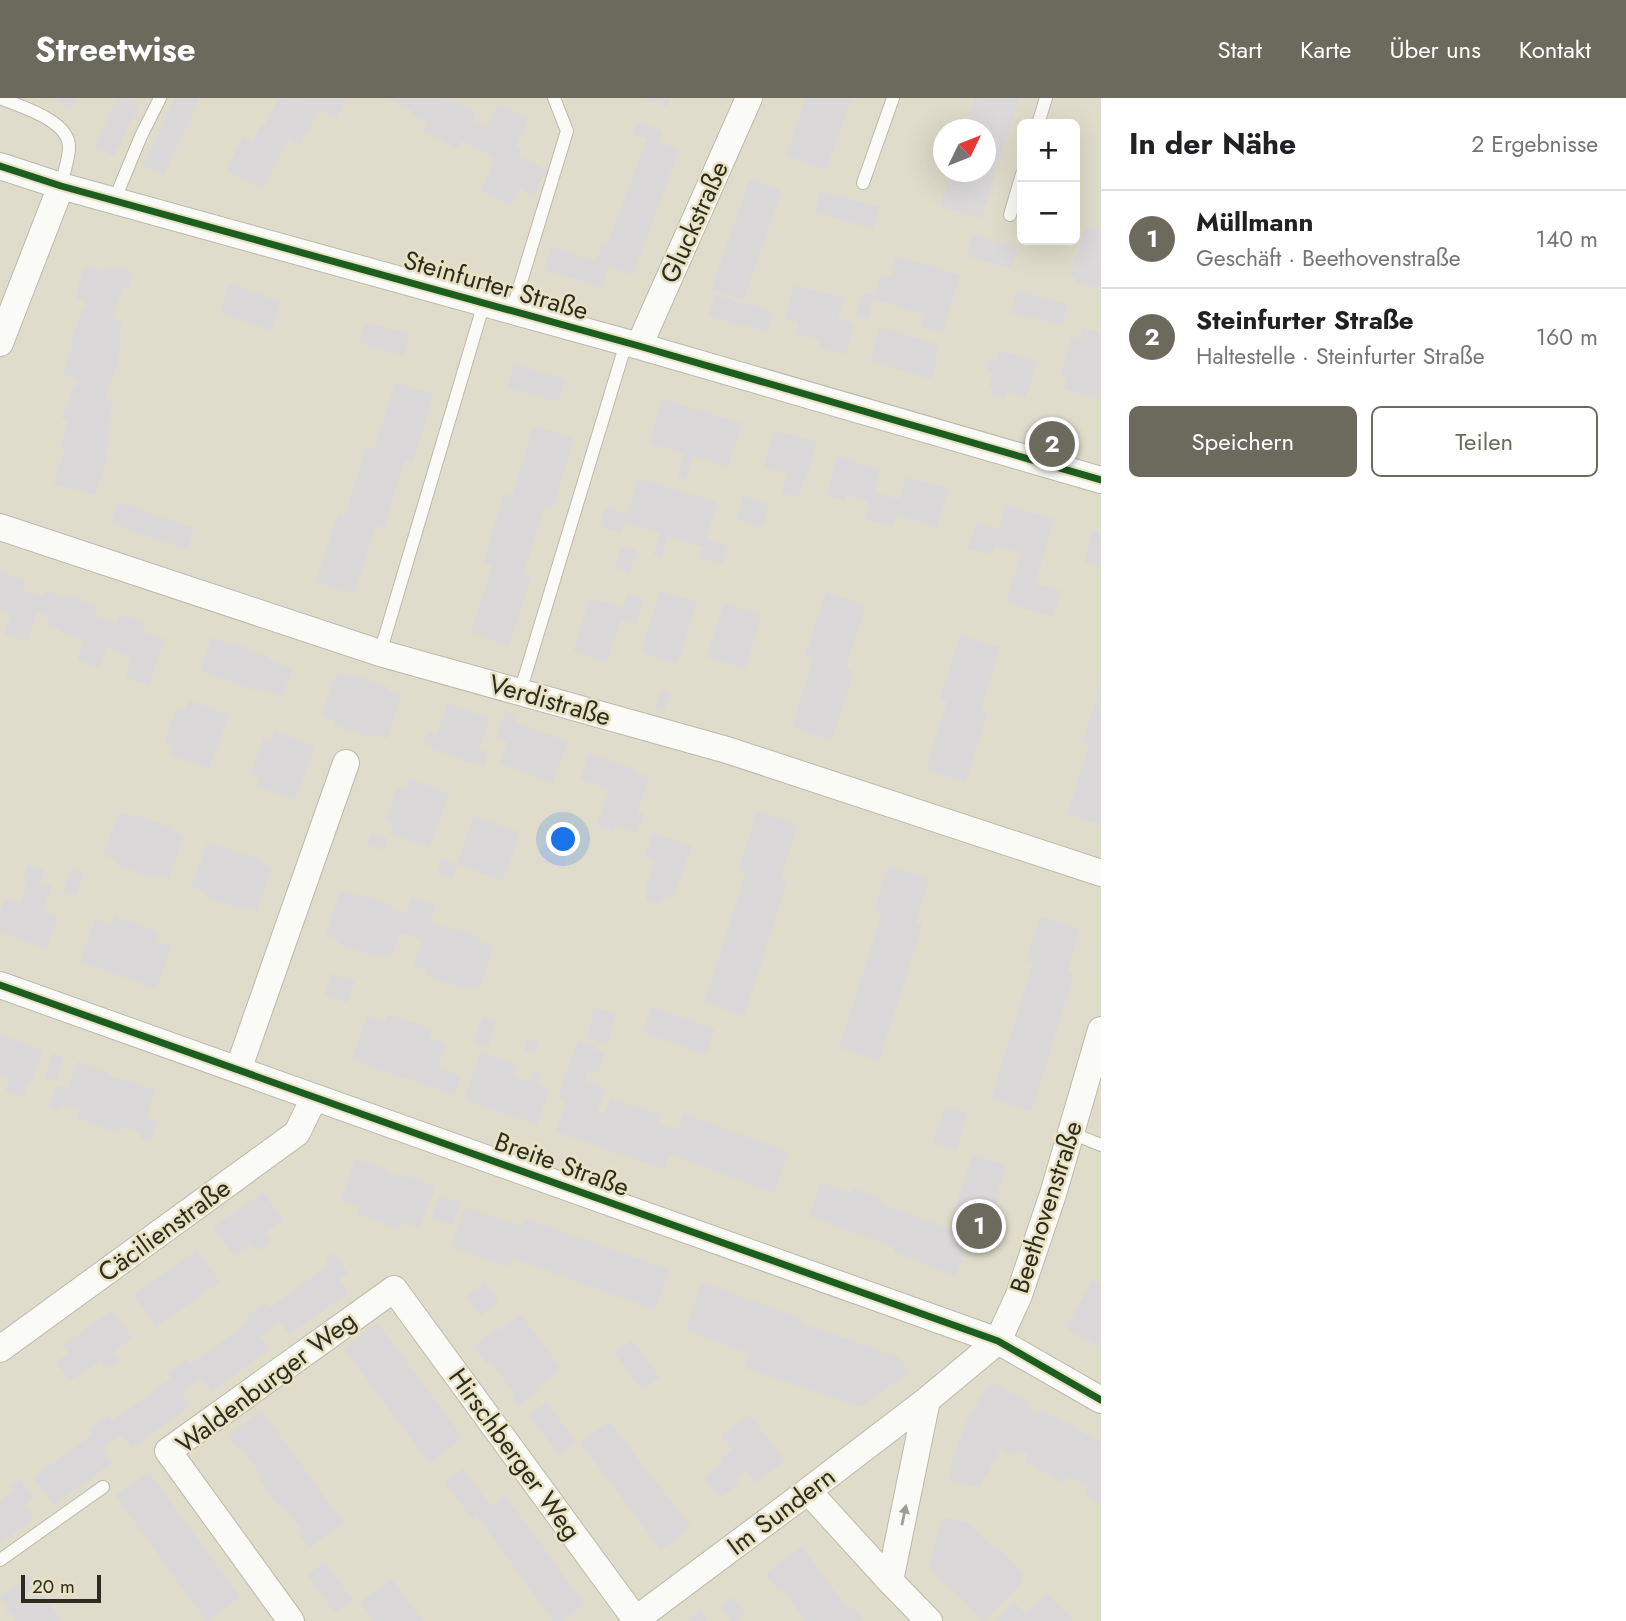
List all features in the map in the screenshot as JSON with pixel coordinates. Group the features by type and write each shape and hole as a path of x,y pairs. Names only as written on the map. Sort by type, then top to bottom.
{"street":[{"name":"Gluckstraße","path":"632,345 749,98"},
{"name":"Steinfurter Straße","path":"0,166 61,186 484,303 1101,480"},
{"path":"0,343 61,186"},
{"name":"Verdistraße","path":"0,527 380,653 727,750 1101,873"},
{"path":"237,1070 346,762"},
{"name":"Breite Straße","path":"0,985 998,1341 1101,1400"},
{"name":"Beethovenstraße","path":"998,1341 1023,1283 1053,1194 1101,1030"},
{"name":"Cäcilienstraße","path":"0,1349 298,1133 314,1098"},
{"name":"Hirschberger Weg","path":"394,1289 635,1620"},
{"name":"Waldenburger Weg","path":"291,1621 168,1451 394,1289"},
{"name":"Im Sundern","path":"635,1620 927,1400 998,1341"},
{"path":"890,1581 927,1400"},
{"path":"808,1491 929,1621"}],"lane":[{"path":"0,98 48,119 60,126 66,134 69,146 61,186"},
{"path":"114,201 130,160 160,98"},
{"path":"512,311 567,131 554,98"},
{"path":"863,184 892,98"},
{"path":"1040,119 1046,98"},
{"path":"1010,215 1020,182"},
{"path":"380,653 484,303"},
{"path":"520,692 632,345"},
{"path":"1071,1133 1101,1145"},
{"path":"0,1560 103,1487"}],"building":[{"path":"53,98 77,98 72,108"},
{"path":"117,98 126,98 139,104 114,156 94,147"},
{"path":"175,98 200,98 164,175 143,165"},
{"path":"278,98 293,98 302,102 304,98 346,98 336,119 318,110 301,145 288,139 263,189 226,171 243,136 253,141"},
{"path":"386,98 447,98 476,112 472,120 487,127 498,104 529,119 516,146 522,149 519,156 547,170 534,196 520,188 511,206 481,190 495,160 491,155 462,141 458,149 423,131 428,122"},
{"path":"644,98 671,98 667,107"},
{"path":"806,98 852,98 826,170 786,155"},
{"path":"975,98 1019,98 996,171 996,119 968,119"},
{"path":"638,122 663,131 658,142 679,150 633,275 608,266 602,287 544,270 551,247 596,261 602,245 606,247 647,139 633,134"},
{"path":"750,179 782,191 743,301 711,289"},
{"path":"948,182 993,182 981,219 940,206"},
{"path":"820,191 880,207 873,229 815,212"},
{"path":"1086,226 1101,231 1101,289 1074,282 1070,274"},
{"path":"973,234 1017,247 1011,269 967,256"},
{"path":"896,256 960,275 943,332 921,326 924,314 873,299 868,319 856,316 863,293 875,295 880,275 890,278"},
{"path":"86,265 104,272 106,266 116,270 118,266 134,272 128,288 123,287 112,318 123,323 118,339 122,341 117,356 120,358 105,398 114,402 108,417 112,419 106,436 110,437 104,456 108,458 95,495 53,484 65,449 60,447 68,422 61,418 73,390 69,386 75,388 78,380 63,374 73,343 70,341 82,312 80,311 86,302 75,298"},
{"path":"230,283 281,302 271,331 220,313"},
{"path":"794,285 844,298 838,319 854,323 846,354 818,347 820,340 796,333 798,323 784,319"},
{"path":"1016,290 1068,304 1062,325 1010,313"},
{"path":"715,294 774,312 766,332 708,315"},
{"path":"365,322 410,334 404,356 359,343"},
{"path":"879,327 938,344 931,379 870,361"},
{"path":"1082,327 1101,332 1101,400 1064,389 1068,378 1061,376 1072,336 1079,338"},
{"path":"999,350 1037,361 1026,398 1007,392 1005,398 991,394 993,388 989,387 993,373 986,371 989,360 996,362"},
{"path":"514,364 565,379 559,402 507,388"},
{"path":"395,382 434,394 413,462 405,460 384,528 376,526 354,594 316,582 338,513 345,516 366,447 374,450"},
{"path":"662,399 742,423 728,467 693,456 686,479 677,476 684,454 649,443"},
{"path":"534,426 574,438 553,508 545,506 523,575 531,578 509,646 471,633 492,565 483,563 504,493 512,496"},
{"path":"774,430 817,442 799,498 781,493 787,473 763,467"},
{"path":"837,456 880,470 875,492 888,496 900,499 906,477 949,488 937,527 896,515 892,527 865,519 870,502 846,495 845,501 826,496"},
{"path":"638,478 717,502 706,539 728,546 722,564 700,557 703,547 668,536 661,558 653,555 660,533 624,522 621,533 600,526 606,507 627,514"},
{"path":"743,496 769,504 762,527 737,520"},
{"path":"118,502 194,528 187,550 111,523"},
{"path":"1006,505 1054,519 1035,584 1061,591 1053,617 1006,603 1021,552 996,545 993,554 968,549 976,522 999,529"},
{"path":"1093,530 1101,532 1101,567 1084,562"},
{"path":"622,546 637,550 630,573 615,568"},
{"path":"0,572 25,580 22,589 44,597 46,590 97,606 94,615 116,623 119,614 146,623 143,631 165,639 149,685 125,677 132,657 107,647 100,668 77,660 84,640 47,625 50,616 38,611 27,642 4,634 11,614 0,610"},
{"path":"660,591 697,602 677,664 641,652"},
{"path":"826,592 866,605 846,668 854,671 832,740 792,727 813,659 805,656"},
{"path":"628,594 644,599 636,624 621,619 607,662 573,651 590,598 623,608"},
{"path":"724,603 762,615 745,669 706,657"},
{"path":"960,635 1000,647 981,710 988,712 966,782 926,769 947,701 940,699"},
{"path":"212,637 249,648 269,657 268,660 293,669 282,697 258,688 257,691 200,670"},
{"path":"337,672 351,677 353,674 389,687 388,690 402,695 387,739 373,734 372,738 334,725 335,721 321,716"},
{"path":"1101,684 1101,825 1067,814 1089,746 1082,743"},
{"path":"661,689 670,692 665,711 655,708"},
{"path":"189,700 229,715 209,769 169,754 173,745 164,742 177,707 185,710"},
{"path":"448,703 490,719 479,749 488,752 484,766 423,744 428,731 437,734"},
{"path":"505,711 517,715 514,722 568,741 553,783 500,764 507,742 496,738"},
{"path":"275,731 315,746 295,800 256,786 259,776 251,773 263,738 272,741"},
{"path":"589,753 650,777 637,812 644,814 637,833 616,825 613,831 596,825 610,789 580,779"},
{"path":"410,779 450,794 429,848 390,833 393,824 385,821 398,786 406,789"},
{"path":"757,811 798,824 780,881 787,883 744,1016 704,1003 746,872 739,870"},
{"path":"119,812 133,817 134,814 169,827 172,824 170,830 184,835 169,879 155,874 153,878 116,864 117,861 103,855"},
{"path":"474,816 520,832 503,881 457,864"},
{"path":"371,833 388,839 384,851 367,844"},
{"path":"653,833 692,846 673,899 664,896 657,904 645,900 648,890 645,889 655,861 644,857"},
{"path":"547,836 573,845 564,869 538,860"},
{"path":"207,843 259,859 258,862 272,867 257,911 243,905 242,909 204,896 205,892 191,887"},
{"path":"442,859 457,864 452,879 437,874"},
{"path":"28,864 45,870 40,882 52,886 43,911 58,917 46,949 0,932 0,911 5,898 20,903 28,879 23,877"},
{"path":"888,866 929,879 916,922 923,924 879,1061 839,1048 882,912 874,910"},
{"path":"71,868 84,873 76,896 63,892"},
{"path":"341,891 355,896 356,893 393,906 392,909 406,914 412,897 436,906 430,923 481,938 480,941 494,946 479,990 465,985 464,989 426,975 427,971 413,966 422,941 411,936 400,933 390,958 376,954 375,957 325,935"},
{"path":"115,916 159,932 156,941 172,946 156,989 80,961 95,919 112,925"},
{"path":"1040,917 1080,929 1067,972 1074,974 1032,1111 991,1099 1033,963 1026,961"},
{"path":"332,973 355,981 347,1003 324,995"},
{"path":"594,1007 617,1014 607,1045 586,1038"},
{"path":"651,1007 715,1029 706,1055 643,1032"},
{"path":"388,1014 433,1029 429,1038 446,1044 438,1068 461,1076 454,1095 352,1059 367,1016 385,1022"},
{"path":"483,1016 497,1021 488,1048 473,1042"},
{"path":"0,1034 43,1050 23,1098 5,1091 10,1078 0,1074"},
{"path":"528,1038 539,1043 535,1054 523,1050"},
{"path":"578,1040 594,1045 593,1048 605,1053 598,1073 589,1070 585,1081 605,1088 597,1112 604,1114 611,1098 660,1115 658,1123 678,1130 684,1114 789,1152 774,1193 670,1154 664,1169 556,1132 566,1102 557,1098"},
{"path":"481,1052 518,1065 514,1076 529,1081 533,1071 541,1073 537,1084 550,1089 537,1125 464,1099"},
{"path":"53,1053 64,1057 56,1082 44,1078"},
{"path":"78,1061 124,1081 125,1079 156,1090 146,1117 157,1121 150,1142 139,1138 140,1133 123,1126 120,1134 76,1118 79,1110 62,1104 59,1110 49,1106 57,1085 67,1089"},
{"path":"946,1106 967,1113 956,1151 932,1142"},
{"path":"972,1155 1006,1165 985,1236 972,1232 956,1276 893,1252 894,1247 809,1216 821,1182 851,1193 853,1188 883,1198 881,1204 954,1230 955,1227 950,1225"},
{"path":"356,1158 387,1169 386,1171 435,1186 420,1228 402,1222 399,1230 356,1214 359,1206 341,1200"},
{"path":"263,1192 283,1220 265,1233 271,1242 258,1251 251,1243 234,1256 213,1227"},
{"path":"439,1196 461,1203 453,1226 431,1218"},
{"path":"465,1207 522,1227 525,1218 670,1270 655,1310 512,1258 509,1267 451,1247"},
{"path":"197,1250 220,1282 156,1327 133,1295"},
{"path":"334,1253 348,1273 339,1280 348,1293 289,1335 280,1322 260,1336 270,1349 211,1392 201,1378 181,1392 191,1406 132,1448 122,1435 103,1448 112,1463 54,1505 33,1477 92,1435 89,1429 108,1415 112,1421 171,1378 167,1373 187,1359 191,1364 249,1322 246,1316 265,1303 269,1308 328,1265 325,1260"},
{"path":"1093,1279 1101,1284 1101,1347 1066,1328"},
{"path":"485,1282 499,1302 480,1316 466,1296"},
{"path":"702,1282 803,1319 801,1323 899,1357 909,1372 861,1407 744,1368 749,1353 685,1330"},
{"path":"112,1310 132,1338 114,1351 120,1360 107,1369 100,1361 70,1381 56,1362 68,1353 63,1345"},
{"path":"521,1314 561,1369 518,1406 511,1397 515,1394 474,1346"},
{"path":"378,1323 463,1438 429,1463 344,1349"},
{"path":"632,1340 660,1377 642,1390 614,1353"},
{"path":"992,1383 1007,1388 1005,1390 1030,1403 1028,1407 1038,1413 1040,1409 1066,1423 1067,1421 1101,1443 1101,1504 1084,1494 1088,1487 1068,1477 1064,1483 1025,1461 1029,1454 1018,1449 1015,1456 1001,1448 979,1488 948,1481 966,1422"},
{"path":"547,1402 576,1442 559,1455 529,1415"},
{"path":"262,1411 344,1523 309,1548 299,1535 303,1532 281,1504 278,1506 259,1479 262,1477 241,1448 238,1450 227,1436"},
{"path":"750,1414 785,1461 756,1483 746,1470 735,1479 739,1485 720,1498 704,1477 723,1463 720,1459 732,1450 721,1435"},
{"path":"609,1421 691,1527 661,1550 580,1443"},
{"path":"463,1468 491,1506 505,1496 585,1604 562,1621 553,1621 477,1516 473,1520 444,1482"},
{"path":"149,1472 240,1597 208,1621 115,1495"},
{"path":"20,1479 34,1498 24,1505 34,1519 0,1543 0,1501 14,1491 10,1486"},
{"path":"943,1517 968,1523 1024,1573 1019,1586 984,1621 928,1567"},
{"path":"802,1546 848,1609 853,1606 864,1621 805,1621 782,1589 779,1591 765,1574"},
{"path":"325,1562 353,1600 335,1613 307,1575"},
{"path":"33,1576 61,1621 16,1621 11,1612 6,1615 4,1613 9,1610 2,1599 0,1600 0,1596"},
{"path":"392,1579 423,1621 374,1621 360,1602"},
{"path":"1047,1593 1072,1621 996,1620 1014,1602 1026,1614"},
{"path":"733,1597 746,1615 736,1621 731,1621 721,1606"},
{"path":"700,1611 707,1621 686,1621"}],"cycle path":[{"path":"0,166 61,186 639,346 1101,480"},
{"path":"0,985 998,1341 1101,1400"}],"place":[{"name":"Steinfurter Straße","path":"1052,444"},
{"name":"Müllmann","path":"979,1226"}]}
